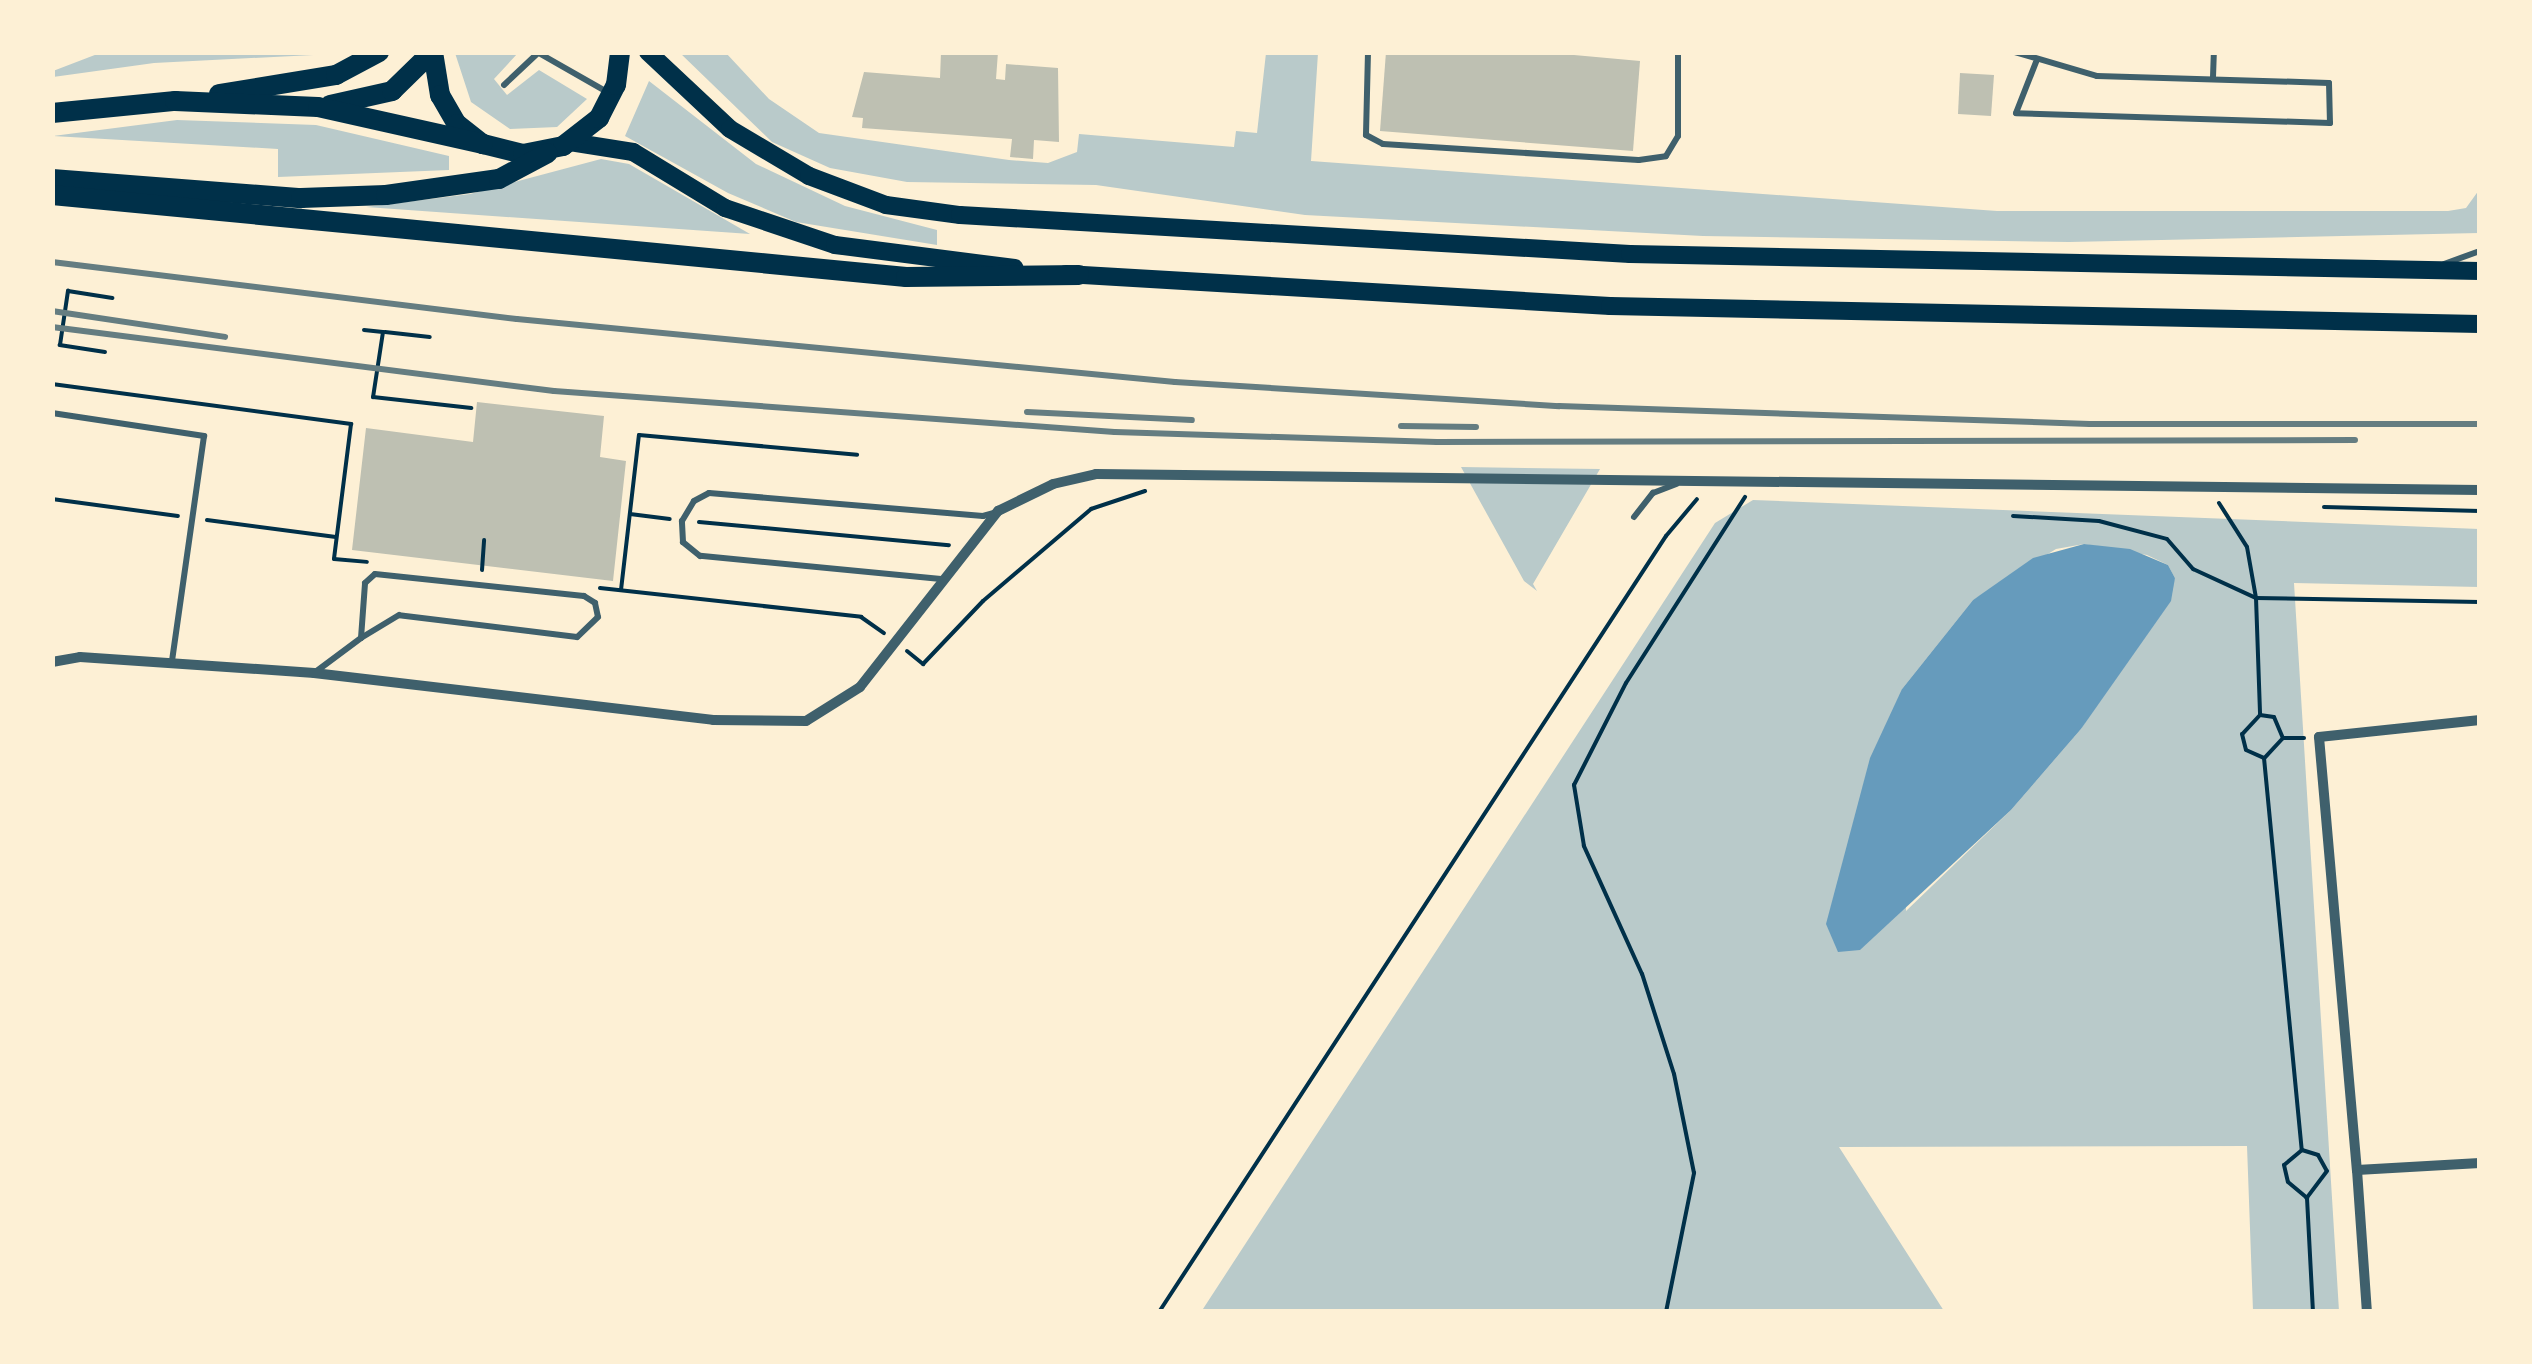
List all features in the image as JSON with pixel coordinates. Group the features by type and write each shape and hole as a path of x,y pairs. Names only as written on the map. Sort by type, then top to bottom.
{"highway":[{"path":"52,114 174,102 336,75 379,52"},
{"path":"174,102 318,106 380,96 433,52 444,106 483,144"},
{"path":"52,179 301,198 386,196 499,179 570,142 599,118 612,94 620,52"},
{"path":"318,106 483,144 548,153"},
{"path":"52,194 906,277 1079,275"}],"main road":[{"path":"648,52 730,129 808,176 886,205 960,215 1630,254 2480,271"},
{"path":"570,142 633,152 725,208 834,245 1079,275 1610,306 2480,324"}],"street":[{"path":"52,662 80,657 314,673 771,724 806,721 835,708 896,642 941,579 998,512 1052,484 1096,474 2480,490"},
{"path":"2367,1312 2319,737 2480,720"},
{"path":"2357,1170 2480,1163"}],"lane":[{"path":"1368,52 1366,134 1383,144 1639,160 1666,156 1678,136 1678,52"},
{"path":"2015,52 2036,62 2097,76 2214,77 2329,84 2330,123 2016,114 2036,62"},
{"path":"2214,52 2214,77"},
{"path":"504,85 538,53 612,94"},
{"path":"2419,270 2480,252"},
{"path":"52,413 204,436 172,662"},
{"path":"1634,517 1653,493 1686,480"},
{"path":"941,579 700,556 683,542 682,521 694,501 710,493 983,516 998,512"},
{"path":"314,673 398,615 577,637 598,617 595,603 584,596 375,574 365,583 360,638"}],"path":[{"path":"106,352 60,345 68,291 112,298"},
{"path":"364,330 430,337"},
{"path":"383,332 373,396 471,408"},
{"path":"52,384 350,424 334,559 370,563"},
{"path":"407,412 408,400"},
{"path":"621,590 639,435 857,454"},
{"path":"586,586 861,617 923,664 983,601 1092,509 1147,491"},
{"path":"1159,1312 1685,508 1706,492"},
{"path":"1666,1312 1694,1172 1674,1074 1642,974 1584,846 1574,784 1626,684 1748,493"},
{"path":"2220,503 2248,547 2256,598 2260,715 2242,734 2246,750 2264,758"},
{"path":"630,514 968,547"},
{"path":"2013,516 2100,522 2166,539 2193,569 2256,598 2480,602"},
{"path":"482,575 484,540"},
{"path":"463,573 499,576"},
{"path":"2260,715 2274,717 2284,738 2264,758"},
{"path":"2264,758 2302,1150"},
{"path":"2302,1150 2318,1155 2327,1171 2321,1188 2307,1198"},
{"path":"2302,1150 2284,1165 2288,1182 2307,1198 2313,1312"}],"shaded area":[{"path":"100,53 353,53 154,63 53,77 53,71"},
{"path":"455,53 518,53 494,79 507,95 539,70 587,99 557,127 510,129 471,102"},
{"path":"680,53 726,53 769,99 819,133 1009,160 1048,163 1077,152 1079,134 1234,147 1236,131 1257,133 1266,53 1318,53 1311,161 1997,211 2448,211 2466,208 2479,190 2479,233 2069,242 1703,236 1305,215 1096,185 907,182 830,168 772,142"},
{"path":"649,81 756,164 845,206 937,230 937,245 796,222 728,193 625,136"},
{"path":"177,120 316,125 449,156 449,170 278,177 278,149 53,136"},
{"path":"601,159 629,164 750,234 366,207 470,194"},
{"path":"1461,467 1600,469 1533,584 1537,591 1524,581"},
{"path":"1753,500 2479,529 2479,587 2294,583 2339,1311 2253,1311 2247,1146 1839,1147 1944,1311 1201,1312 1715,523","holes":["2084,544 2147,555 2168,565 2175,578 2081,729 2011,810 1906,911 1902,689 1973,600 2056,549"]}],"water":[{"path":"2084,544 2130,549 2168,565 2175,578 2171,601 2081,729 2011,810 1860,950 1838,952 1826,924 1870,758 1902,689 1973,600 2033,558"}],"building":[{"path":"941,52 998,52 996,79 1005,80 1006,64 1058,68 1059,142 1034,140 1033,159 1010,157 1012,139 862,128 863,118 852,117 864,72 940,78"},
{"path":"1386,52 1541,52 1640,61 1633,151 1380,131"},
{"path":"1960,73 1994,75 1991,116 1958,114"},
{"path":"477,402 604,416 600,457 626,461 613,581 352,550 366,428 473,442"}],"railway":[{"path":"52,262 517,319 1175,382 1559,406 2090,424 2480,424"},
{"path":"52,311 225,337"},
{"path":"52,327 554,391 1115,432 1437,442 2355,440"},
{"path":"1027,412 1192,420"},
{"path":"1401,426 1476,427"}]}
